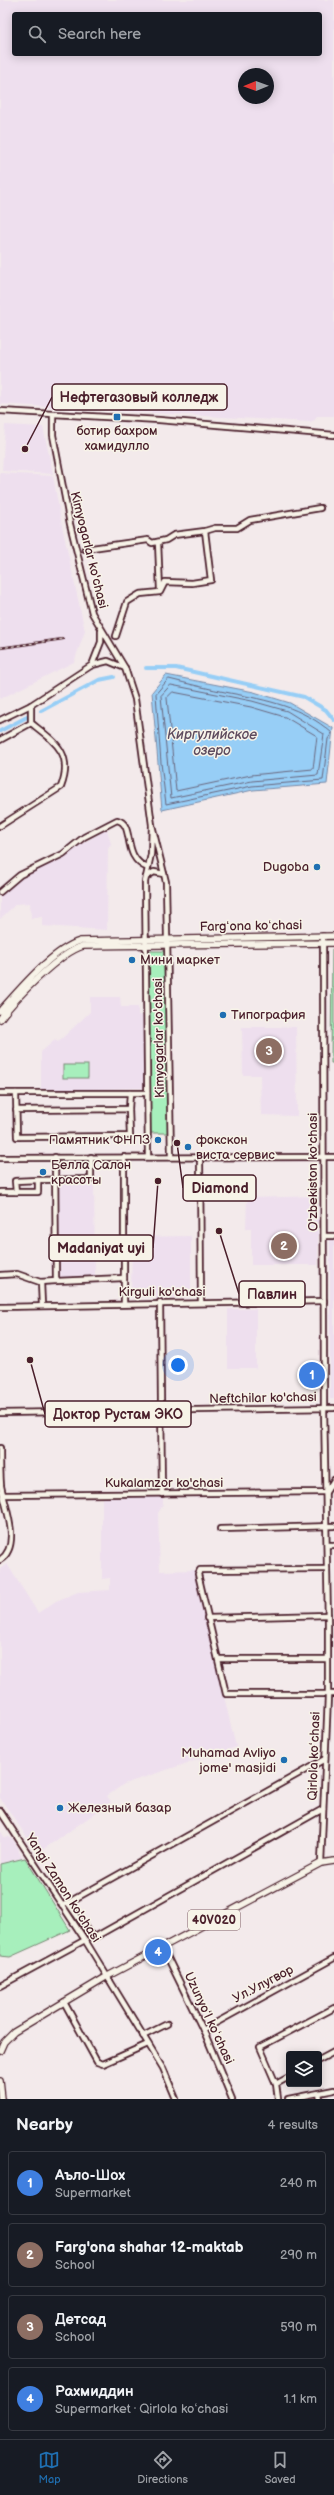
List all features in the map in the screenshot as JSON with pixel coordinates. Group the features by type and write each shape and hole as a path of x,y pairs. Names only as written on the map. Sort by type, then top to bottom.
{"main road":[{"name":"Fargʻona koʻchasi","path":"169,941 334,936"},
{"path":"0,1011 51,960 72,943 94,939 146,938 169,941"},
{"name":"Fargʻona koʻchasi","path":"169,941 334,943"},
{"path":"0,1020 53,965 76,948 83,946 146,944 169,941"},
{"name":"40V020","path":"0,2048 14,2032 106,1977 321,1863 334,1861"},
{"path":"0,2081 2,2099"}],"street":[{"path":"0,411 159,420 334,435"},
{"name":"Kimyogarlar ko'chasi","path":"54,415 52,435 70,524 92,613 125,668 135,699 152,824 164,874 169,941 171,1157"},
{"path":"85,549 148,540 152,543 158,542 166,540 174,535 205,531 215,528 237,528 246,521 320,508"},
{"path":"160,592 165,582 192,583 211,580 205,531"},
{"path":"158,542 160,592"},
{"path":"116,636 127,602 140,594 160,592"},
{"path":"92,665 101,642 101,629"},
{"path":"0,720 31,705 92,665 108,661 125,668"},
{"path":"31,705 31,723"},
{"path":"0,740 31,723"},
{"path":"0,826 61,787 65,778 63,755 58,744 31,723"},
{"path":"0,892 20,875 63,854 84,837 117,820 123,823 126,828 133,857 140,865 148,868"},
{"name":"Kimyogarlar ko'chasi","path":"148,1157 146,878 151,854 152,824"},
{"path":"146,878 154,872 164,874"},
{"name":"O'zbekiston ko'chasi","path":"323,936 324,1408"},
{"path":"16,1093 17,1137 130,1136 130,1093"},
{"path":"0,1094 147,1093"},
{"path":"16,1110 129,1109"},
{"path":"55,1157 56,1281"},
{"path":"16,1192 15,1181 91,1179 92,1157"},
{"path":"124,1157 124,1303"},
{"path":"200,1157 201,1302"},
{"path":"0,1158 334,1157"},
{"path":"0,1192 38,1192 38,1180"},
{"path":"324,1236 334,1236"},
{"path":"0,1275 17,1274 41,1282 124,1278"},
{"path":"41,1282 42,1305"},
{"name":"Kirguli ko'chasi","path":"0,1306 160,1302 324,1301"},
{"path":"160,1302 162,1494"},
{"name":"Qirlola koʻchasi","path":"321,1863 328,1696 324,1408"},
{"name":"Neftchilar ko'chasi","path":"0,1413 334,1408"},
{"path":"0,1448 0,1484 8,1518 10,1546 8,1553 0,1560"},
{"path":"326,1492 334,1480"},
{"name":"Kukalamzor ko'chasi","path":"3,1495 326,1492"},
{"path":"220,1529 334,1526"},
{"path":"327,1545 334,1545"},
{"path":"327,1569 200,1570 198,1574 201,1595 226,1694 328,1696 334,1694"},
{"path":"208,1618 328,1614"},
{"path":"328,1622 334,1623"},
{"path":"218,1659 328,1659"},
{"path":"62,1906 325,1759"},
{"path":"68,1903 89,1933 95,1937 323,1808"},
{"name":"Yangi Zamon ko'chasi","path":"0,1811 85,1940 106,1977"},
{"path":"0,1986 85,1940"},
{"name":"Uzunyoʻl koʻchasi","path":"163,1948 203,2030 232,2099"},
{"name":"Ул.Улугвор","path":"203,2030 334,1958"},
{"path":"106,1977 163,2068 175,2099"},
{"path":"64,2002 97,2062 103,2064 148,2044"},
{"path":"278,2099 276,2084 260,2047 334,2008"},
{"path":"143,2036 167,2024"},
{"path":"322,2058 334,2052"},
{"path":"276,2084 286,2079"},
{"path":"288,2099 334,2090"},
{"path":"319,2093 320,2099"}],"shaded area":[{"path":"0,0 334,0 334,416 317,416 315,420 310,422 0,404"},
{"path":"5,425 43,427 53,474 2,471"},
{"path":"0,473 53,476 62,526 85,631 74,662 0,699"},
{"path":"107,829 111,844 108,849 107,930 42,926 42,917 31,918 30,903 16,904 0,919 0,897 6,889 22,876 62,856"},
{"path":"90,997 120,997 121,1007 138,1007 138,1015 144,1016 144,1088 41,1090 41,1052 55,1040 58,1042 90,1012"},
{"path":"242,1027 296,1027 297,1116 261,1115 260,1075 243,1075"},
{"path":"57,1183 94,1183 95,1278 58,1278"},
{"path":"318,1196 318,1265 251,1265 251,1228 246,1228 247,1198"},
{"path":"191,1236 191,1297 131,1298 132,1237"},
{"path":"330,1240 334,1240 334,1399 330,1399"},
{"path":"228,1309 256,1309 256,1368 228,1368"},
{"path":"163,1495 163,1505 158,1513 160,1571 197,1570 198,1587 236,1747 124,1784 107,1796 111,1802 38,1853 0,1798 0,1569 7,1564 38,1613 56,1601 78,1592 110,1590 110,1578 102,1579 102,1496"},
{"path":"0,1830 5,1838 9,1837 14,1841 22,1858 0,1864"}],"green space":[{"path":"332,949 334,949 334,1063 331,1063"},
{"path":"146,951 169,951 171,1133 148,1133"},
{"path":"63,1065 88,1065 88,1078 63,1078"},
{"path":"25,1858 70,1930 10,1957 0,1956 0,1864"}],"water":[{"name":"Киргулийское озеро","path":"166,675 254,692 290,703 333,728 327,784 253,790 162,810 152,692"}],"waterway":[{"path":"146,668 176,668 304,697 326,710 334,720"},
{"path":"41,711 99,680 114,677"},
{"path":"0,731 27,717"}],"railway":[{"path":"0,648 63,639"}],"place":[{"name":"ботир бахром хамидулло","path":"117,417"},
{"name":"Нефтегазовый колледж","path":"25,449"},
{"name":"Dugoba","path":"317,867"},
{"name":"Мини маркет","path":"132,960"},
{"name":"Типография","path":"223,1015"},
{"name":"Детсад","path":"269,1051"},
{"name":"Памятник ФНПЗ","path":"158,1140"},
{"name":"Diamond","path":"177,1143"},
{"name":"фокскон виста сервис","path":"188,1147"},
{"name":"Белла Салон красоты","path":"43,1172"},
{"name":"Madaniyat uyi","path":"158,1181"},
{"name":"Павлин","path":"219,1231"},
{"name":"Farg'ona shahar 12-maktab","path":"284,1246"},
{"name":"Доктор Рустам ЭКО","path":"30,1360"},
{"name":"Аъло-Шох","path":"312,1375"},
{"name":"Muhamad Avliyo jome' masjidi","path":"284,1760"},
{"name":"Железный базар","path":"60,1808"},
{"name":"Рахмиддин","path":"158,1952"}]}
